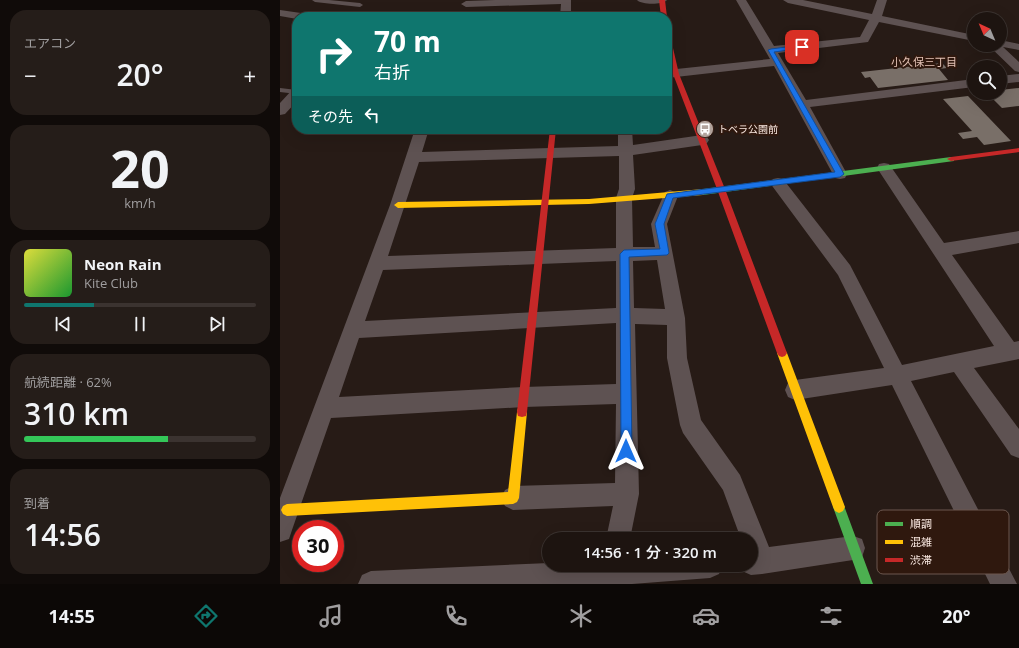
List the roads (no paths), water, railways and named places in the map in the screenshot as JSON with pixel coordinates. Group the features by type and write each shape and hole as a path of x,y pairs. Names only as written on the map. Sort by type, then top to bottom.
{"street":[{"path":"642,0 662,0 663,12"},
{"path":"741,0 802,104 840,174"},
{"path":"788,0 967,36"},
{"path":"771,50 864,40 876,17 882,0"},
{"path":"463,12 466,2 566,2 565,12"},
{"path":"280,13 292,15"},
{"path":"1007,44 1019,47"},
{"path":"1002,52 1019,68"},
{"path":"672,74 778,62"},
{"path":"672,76 702,140 721,189 794,390 867,584"},
{"path":"1007,79 1019,78"},
{"path":"802,104 967,85"},
{"path":"280,111 292,98"},
{"path":"421,134 398,205 283,520 513,498 627,494"},
{"path":"513,498 552,134"},
{"path":"619,532 627,494 624,254 624,198 627,189 625,134"},
{"path":"414,157 626,151 702,140"},
{"path":"398,205 544,203 670,196 778,183 1019,150"},
{"path":"794,390 897,375 1014,351 884,168"},
{"path":"778,183 844,270 966,510"},
{"path":"670,196 660,224 676,318 677,358 691,425 732,483 747,532"},
{"path":"941,250 1019,237"},
{"path":"377,263 664,253"},
{"path":"353,330 625,315 676,318"},
{"path":"959,363 1019,447"},
{"path":"324,408 524,397 626,394"},
{"path":"758,561 853,548"},
{"path":"371,584 635,572"},
{"path":"999,574 1004,584"}],"lane":[{"path":"315,0 360,5"},
{"path":"280,90 292,91"}],"place":[{"name":"トベラ公園前","path":"705,129"}],"district":[{"name":"小久保三丁目","path":"924,61"}]}
